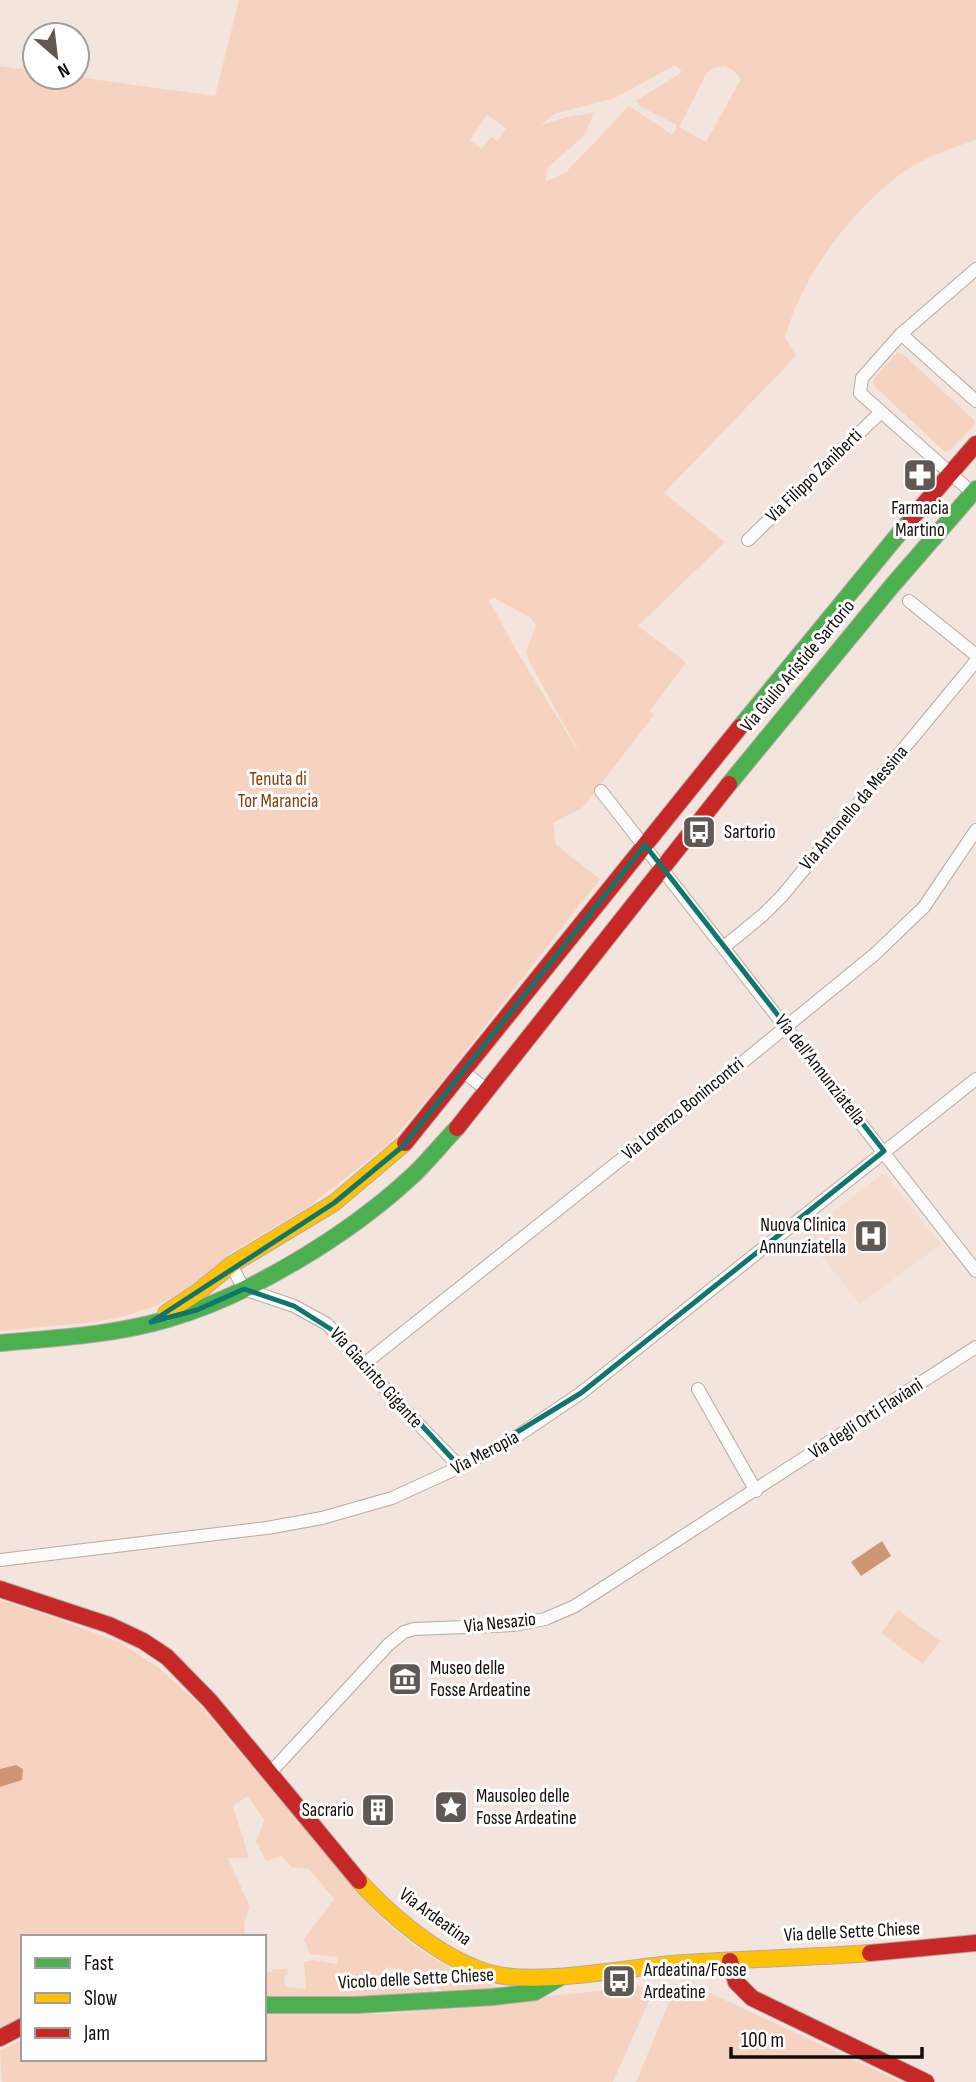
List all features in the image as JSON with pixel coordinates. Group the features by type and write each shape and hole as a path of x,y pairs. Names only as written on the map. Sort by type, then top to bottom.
{"street":[{"path":"975,493 859,393 859,387 862,379 901,334 976,269"},
{"path":"901,334 976,401"},
{"name":"Via Filippo Zaniberti","path":"748,540 881,412"},
{"name":"Via Giulio Aristide Sartorio","path":"151,1322 198,1292 231,1265 310,1219 358,1185 403,1146 949,472 976,444"},
{"name":"Via Giulio Aristide Sartorio","path":"0,1343 74,1337 197,1310 244,1289 330,1240 411,1177 444,1145 488,1091 801,694 975,493"},
{"path":"909,601 976,655"},
{"name":"Via Antonello da Messina","path":"724,947 782,896 976,661"},
{"path":"601,790 663,870"},
{"name":"Via Lorenzo Bonincontri","path":"364,1364 875,954 915,916 950,871 976,830"},
{"name":"Via dell'Annunziatella","path":"663,870 976,1271"},
{"path":"464,1072 488,1091"},
{"name":"Via Meropia","path":"0,1560 303,1522 392,1498 460,1468 513,1440 581,1393 976,1079"},
{"path":"231,1265 244,1289"},
{"name":"Via Giacinto Gigante","path":"244,1289 277,1299 317,1317 337,1333 460,1468"},
{"name":"Via degli Orti Flaviani","path":"756,1491 976,1347"},
{"path":"698,1389 756,1491"},
{"name":"Via Nesazio","path":"270,1773 389,1644 404,1632 422,1628 514,1626 566,1611 756,1491"},
{"name":"Via Ardeatina","path":"0,1589 109,1625 157,1649 191,1680 365,1888 393,1915 430,1944 465,1964 499,1976 524,1978 730,1961"},
{"name":"Via delle Sette Chiese","path":"730,1961 866,1954 976,1943"},
{"path":"730,1961 733,1978 743,1992 926,2082"},
{"name":"Vicolo delle Sette Chiese","path":"266,2005 378,2004 528,1993 544,1989 564,1975"},
{"path":"0,2038 21,2027"}],"highlighted area":[{"path":"645,845 884,1151 581,1393 460,1467 337,1333 294,1306 244,1289 197,1310 151,1322 334,1203 403,1146"}],"shaded area":[{"name":"Nuova Clinica Annunziatella","path":"884,1173 941,1244 860,1304 804,1234"},
{"path":"882,1541 891,1556 861,1576 851,1562"},
{"path":"16,1765 23,1769 22,1780 0,1787 0,1769"}],"green space":[{"name":"Tenuta di Tor Marancia","path":"239,0 976,0 976,140 913,166 876,195 843,230 814,271 793,314 785,337 796,356 664,493 725,542 638,626 686,662 650,711 654,715 583,807 553,823 556,845 600,879 436,1089 390,1143 311,1205 231,1253 192,1286 159,1305 95,1322 0,1331 0,66 21,69 21,91 91,91 91,79 215,96","holes":["675,65 682,72 636,101 641,107 677,125 673,135 629,106 566,172 545,182 548,167 584,136 594,113 541,125 554,114 615,98","725,66 741,79 706,142 679,127 706,74 713,68","487,115 506,128 498,141 491,137 482,149 470,140","494,598 530,617 536,626 526,652 529,661 584,761 516,650 489,600"]},
{"path":"897,353 904,355 975,421 974,426 950,450 945,452 873,385 874,379"},
{"path":"0,1600 119,1642 159,1668 197,1702 378,1915 435,1959 465,1975 501,1988 443,1994 432,1977 386,1967 385,1989 432,1988 435,1996 266,2000 266,1972 287,1969 288,1975 284,1975 285,1987 306,1989 304,1962 313,1960 337,1964 338,1957 310,1954 304,1939 334,1899 309,1869 292,1867 281,1856 266,1861 256,1841 264,1820 248,1796 233,1806 249,1858 228,1858 250,1907 244,1922 245,1935 21,1935 21,2024 0,2034"},
{"path":"898,1610 940,1641 923,1664 881,1633"},
{"path":"641,1986 650,1991 651,1996 613,2082 2,2082 0,2051 21,2040 21,2061 266,2061 266,2013 388,2014"},
{"path":"700,1990 901,2082 636,2082 670,2000 682,1991"}],"traffic: fast":[{"path":"729,784 891,587 976,489"},
{"path":"740,727 911,519"},
{"path":"0,1343 127,1329 199,1309 231,1295 296,1261 357,1221 416,1172 457,1128"},
{"path":"266,2005 357,2005 493,1997 535,1992 561,1977"}],"traffic: slow":[{"path":"166,1313 198,1292 231,1265 334,1203 405,1143"},
{"path":"359,1881 385,1908 432,1945 466,1964 503,1976 550,1977 673,1964 870,1953"}],"traffic: jam":[{"path":"911,519 976,444"},
{"path":"405,1143 740,727"},
{"path":"457,1128 729,784"},
{"path":"0,1589 109,1625 143,1641 167,1657 210,1701 359,1881"},
{"path":"870,1953 976,1943"},
{"path":"730,1961 736,1982 752,1998 926,2082"},
{"path":"0,2038 21,2027"}],"place":[{"name":"Farmacia Martino","path":"920,475"},
{"name":"Sartorio","path":"699,832"},
{"name":"Nuova Clinica Annunziatella","path":"871,1236"},
{"name":"Museo delle Fosse Ardeatine","path":"405,1679"},
{"name":"Mausoleo delle Fosse Ardeatine","path":"451,1807"},
{"name":"Sacrario","path":"378,1810"},
{"name":"Ardeatina/Fosse Ardeatine","path":"619,1981"}]}
